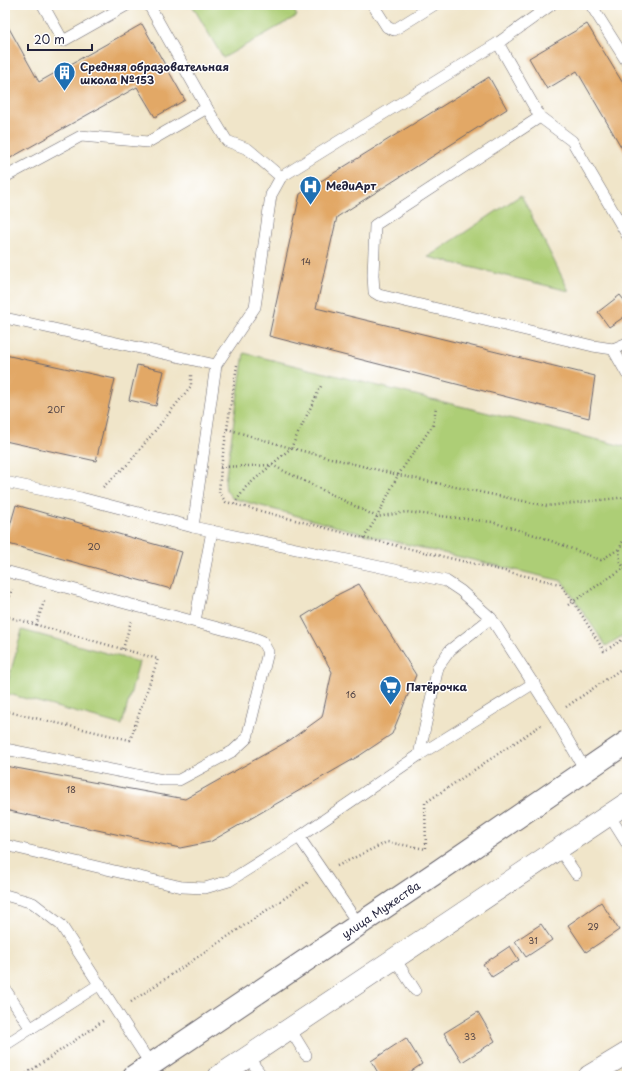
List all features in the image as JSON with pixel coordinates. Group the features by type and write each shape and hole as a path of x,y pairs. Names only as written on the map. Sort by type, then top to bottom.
{"main road":[{"name":"улица Мужества","path":"142,1070 359,925 627,742"}],"street":[{"path":"219,1076 627,803"},
{"path":"589,1076 627,1053"}],"lane":[{"path":"43,5 63,41 126,5"},
{"path":"149,5 227,141 248,149 282,177"},
{"path":"373,5 387,26 394,30 434,5"},
{"path":"193,527 216,365 255,306 271,195 282,177 498,44 551,5"},
{"path":"591,5 627,62"},
{"path":"498,44 540,117 572,141 627,235"},
{"path":"5,177 81,136 148,142 207,108"},
{"path":"540,117 375,225 373,275 374,292 380,295 593,346 613,349 627,343"},
{"path":"5,318 216,365"},
{"path":"613,349 627,374"},
{"path":"5,482 81,498 193,527 446,582 461,591 491,618 534,683 585,770"},
{"path":"195,621 212,531"},
{"path":"5,571 252,637 262,641 268,652 247,738 233,751 179,780 163,780 5,749"},
{"path":"419,755 438,667 450,650 491,618"},
{"path":"5,845 182,887 205,888 230,881 299,837 419,755 534,683"},
{"path":"609,815 626,842"},
{"path":"299,837 359,925"},
{"path":"559,849 576,874"},
{"path":"5,895 33,903 61,925 100,984 142,1070"},
{"path":"394,959 415,990"},
{"path":"5,1045 100,984"},
{"path":"5,989 31,1029"},
{"path":"290,1028 306,1055"},
{"path":"248,1057 262,1076"}],"path":[{"path":"624,5 627,10"},
{"path":"235,337 237,365 221,467 219,493 226,502 364,538 560,584 573,601 604,651 627,637"},
{"path":"81,498 106,486 129,463 191,386 192,359"},
{"path":"234,504 246,487 291,448 322,384"},
{"path":"364,538 398,475 433,425 436,407"},
{"path":"227,429 291,448 398,475 547,506 627,497"},
{"path":"202,464 221,467 272,465 377,516 406,512 492,522 541,537 601,560 619,549"},
{"path":"627,535 622,541 619,549 619,556 624,568 627,571"},
{"path":"568,605 624,568"},
{"path":"5,612 16,574"},
{"path":"36,625 50,584"},
{"path":"627,590 625,591 627,593"},
{"path":"123,649 135,605"},
{"path":"5,616 158,659 130,740 5,711"}],"green space":[{"path":"192,5 291,5 297,16 223,58"},
{"path":"521,195 569,291 428,257"},
{"path":"244,353 627,447 627,633 606,646 562,581 371,536 232,498 226,490 225,482"},
{"path":"22,630 139,662 122,725 5,693"}],"building":[{"name":"Средняя образовательная школа №153","path":"5,21 39,82 142,24 185,100 155,117 137,87 5,161"},
{"path":"587,24 627,90 627,157 577,71 547,89 529,58"},
{"path":"489,77 507,109 337,217 316,308 595,376 589,418 269,336 300,194"},
{"path":"620,295 627,304 627,315 609,327 598,312"},
{"path":"5,355 115,379 96,461 5,441"},
{"path":"137,365 164,371 156,406 129,400"},
{"path":"16,505 182,552 171,589 5,543"},
{"path":"359,584 416,675 392,734 359,756 210,842 180,848 5,810 5,766 185,799 290,740 322,717 332,672 302,617 339,594"},
{"path":"601,902 619,930 586,952 568,925"},
{"path":"541,924 552,940 526,957 515,941"},
{"path":"510,946 519,960 492,977 483,964"},
{"path":"478,1012 495,1041 462,1062 444,1033"},
{"path":"406,1038 422,1064 404,1076 380,1076 371,1061"}],"place":[{"name":"Средняя образовательная школа №153","path":"65,92"},
{"name":"МедиАрт","path":"310,206"},
{"name":"Пятёрочка","path":"390,706"}]}
